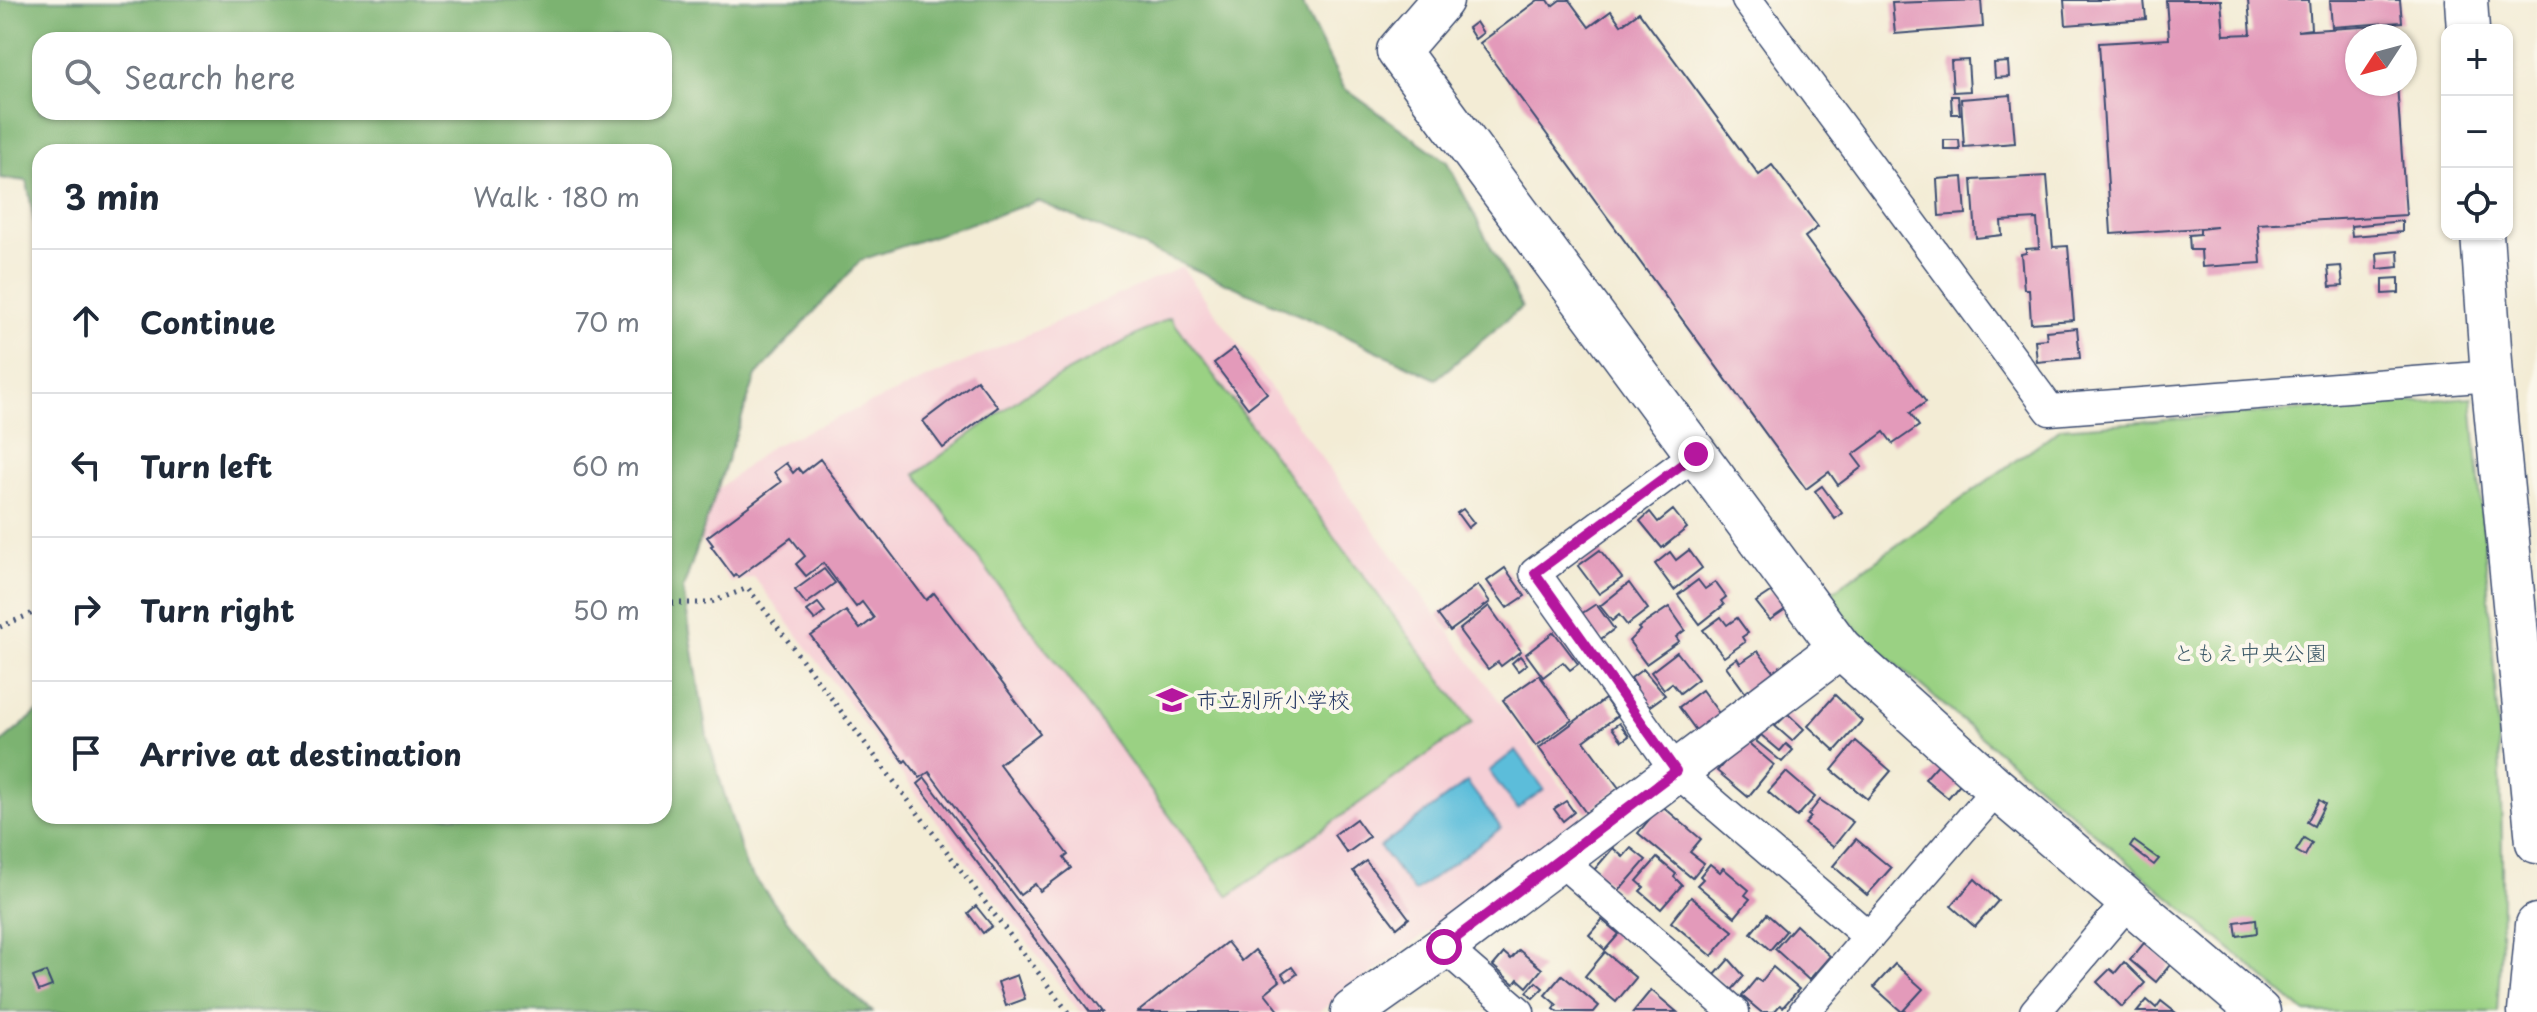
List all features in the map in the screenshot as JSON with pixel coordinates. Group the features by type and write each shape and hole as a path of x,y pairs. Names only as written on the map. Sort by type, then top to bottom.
{"street":[{"path":"1442,0 1398,51 1840,648 1997,789 2259,1012"},
{"path":"1747,0 2050,410 2492,376"},
{"path":"2466,0 2468,24"},
{"path":"2482,240 2492,376 2537,842"},
{"path":"1696,454 1535,573 1676,771 1869,937"},
{"path":"1352,1012 1444,947 1840,648"},
{"path":"1804,1012 1997,789"},
{"path":"1560,860 1734,1012"},
{"path":"2035,1012 2128,902"},
{"path":"2529,1012 2537,925"},
{"path":"1444,947 1519,1012"}],"path":[{"path":"672,603 709,603 748,588 1068,1012"},
{"path":"0,627 32,613"}],"shaded area":[{"name":"市立別所小学校","path":"1182,267 1584,817 1319,1012 1080,1012 754,577 731,583 684,517 770,447"}],"green space":[{"path":"0,0 1300,0 1344,88 1447,162 1522,307 1436,379 1329,328 1038,201 861,260 756,376 683,589 707,736 746,867 830,975 873,1012 0,1012 0,744 32,717 32,824 672,824 672,144 32,144 32,210 27,181 0,178"},
{"path":"1170,317 1473,722 1229,896 916,474 1024,395"},
{"name":"ともえ中央公園","path":"2472,397 2500,781 2501,935 2497,1012 2304,1012 1864,637 1826,596 2061,428"}],"water":[{"path":"1516,750 1544,789 1517,809 1489,771"},
{"path":"1467,782 1501,828 1414,892 1380,847"}],"building":[{"path":"1538,0 1548,0 1552,6 1560,0 1569,0 1589,27 1611,11 1621,25 1639,12 1759,175 1772,165 1818,227 1805,237 1926,402 1910,413 1919,426 1893,444 1884,432 1853,455 1862,467 1838,485 1829,472 1806,489 1480,43"},
{"path":"1981,0 1983,27 1895,34 1892,3"},
{"path":"2064,0 2144,0 2146,19 2066,25"},
{"path":"2166,0 2221,0 2224,35 2251,34 2248,0 2309,0 2311,29 2297,31 2345,28 2345,96 2398,96 2406,215 2258,224 2261,263 2202,267 2201,250 2190,250 2189,235 2200,234 2200,229 2217,227 2111,234 2099,43 2169,39"},
{"path":"2330,0 2400,0 2402,22 2332,27"},
{"path":"1476,22 1483,33 1475,39 1468,28"},
{"path":"1968,60 1970,91 1953,92 1951,61"},
{"path":"2008,62 2009,77 1995,78 1994,63"},
{"path":"2011,95 2015,143 1964,147 1961,99"},
{"path":"1951,96 1958,96 1960,114 1952,114"},
{"path":"1944,140 1959,140 1960,150 1944,150"},
{"path":"2047,176 2053,247 2068,246 2074,320 2031,323 2029,289 2024,289 2021,254 2026,253 2026,249 2039,248 2037,219 2001,221 2002,235 1976,238 1972,180"},
{"path":"1963,177 1966,214 1939,216 1937,179"},
{"path":"2402,221 2402,232 2352,236 2351,226"},
{"path":"2398,251 2399,267 2378,269 2377,253"},
{"path":"2341,266 2343,286 2330,287 2328,267"},
{"path":"2399,278 2399,293 2383,294 2383,279"},
{"path":"2077,328 2080,358 2037,362 2035,340 2047,339 2046,331"},
{"path":"1234,348 1267,393 1248,408 1214,363"},
{"path":"977,380 998,407 943,448 923,421"},
{"path":"820,459 926,600 934,593 1040,733 999,764 1068,855 1064,858 1071,868 1040,891 1035,884 1020,895 929,772 920,778 906,760 904,762 811,636 846,611 860,629 874,618 862,602 856,607 823,563 806,576 796,564 805,556 791,538 738,577 734,577 711,546 707,537 781,482 774,472 786,463 793,473 798,468 802,473"},
{"path":"1822,486 1842,513 1835,519 1815,491"},
{"path":"1463,509 1474,523 1468,528 1457,513"},
{"path":"1673,510 1687,528 1662,548 1640,521 1650,512 1658,522"},
{"path":"1600,550 1622,578 1599,594 1578,566"},
{"path":"1689,550 1702,568 1674,590 1655,564 1670,552 1676,560"},
{"path":"1505,568 1525,596 1507,608 1487,581"},
{"path":"824,569 835,583 806,604 795,590"},
{"path":"1698,580 1705,589 1715,582 1726,597 1721,601 1724,605 1700,624 1678,595"},
{"path":"1629,583 1648,609 1627,625 1619,615 1612,621 1600,606"},
{"path":"1478,585 1490,602 1450,631 1438,615"},
{"path":"1774,590 1787,608 1770,620 1756,602"},
{"path":"818,603 825,612 815,620 807,611"},
{"path":"1596,604 1614,629 1597,642 1578,616"},
{"path":"1489,606 1521,651 1501,666 1498,662 1488,669 1459,630"},
{"path":"1669,607 1685,630 1676,637 1679,641 1646,664 1629,641 1640,630 1638,628"},
{"path":"1721,617 1727,625 1737,618 1748,633 1742,637 1745,642 1724,657 1703,630"},
{"path":"1554,632 1578,664 1570,670 1563,662 1543,677 1526,654"},
{"path":"1758,651 1776,675 1747,695 1726,666 1737,658 1740,663"},
{"path":"1677,652 1698,679 1680,693 1672,683 1664,689 1651,672"},
{"path":"1520,656 1527,664 1518,671 1512,663"},
{"path":"1643,669 1665,695 1647,708 1634,690 1637,688 1631,678"},
{"path":"1539,675 1572,720 1536,746 1503,700"},
{"path":"1702,690 1721,716 1698,733 1679,707"},
{"path":"1835,695 1862,721 1835,751 1808,726"},
{"path":"1605,699 1617,716 1584,741 1619,788 1586,813 1539,748"},
{"path":"1788,714 1804,729 1792,741 1775,726"},
{"path":"1619,723 1629,736 1622,741 1612,728"},
{"path":"1761,735 1780,751 1786,744 1793,750 1782,762 1756,741"},
{"path":"1744,739 1774,765 1748,797 1717,771"},
{"path":"1856,741 1891,771 1867,799 1832,770"},
{"path":"1941,761 1963,780 1948,798 1925,779"},
{"path":"1786,772 1815,797 1797,817 1768,792"},
{"path":"925,778 1102,1012 1090,1012 918,784"},
{"path":"1820,800 1853,822 1833,847 1805,824"},
{"path":"2319,800 2325,804 2314,826 2307,822"},
{"path":"1566,801 1574,812 1563,821 1554,809"},
{"path":"1661,805 1701,839 1690,852 1704,863 1692,878 1638,833"},
{"path":"1356,819 1369,837 1347,853 1334,835"},
{"path":"2304,838 2312,843 2305,856 2296,851"},
{"path":"1856,839 1891,868 1867,895 1833,866"},
{"path":"2134,841 2159,859 2154,865 2130,847"},
{"path":"1613,848 1623,857 1631,848 1646,860 1619,891 1594,870"},
{"path":"1657,858 1676,874 1674,877 1682,885 1661,909 1640,891 1644,887 1637,881"},
{"path":"1366,861 1409,918 1397,928 1353,871"},
{"path":"1710,864 1720,872 1723,868 1749,890 1745,895 1750,899 1735,917 1697,885"},
{"path":"1975,879 1998,901 1975,927 1951,906"},
{"path":"1691,897 1733,931 1712,956 1671,922"},
{"path":"976,906 992,926 983,933 968,913"},
{"path":"1767,914 1786,931 1770,950 1751,933"},
{"path":"2256,919 2257,933 2237,936 2235,922"},
{"path":"1602,920 1619,934 1605,950 1589,935"},
{"path":"1796,925 1830,956 1809,980 1775,949"},
{"path":"1227,942 1242,961 1255,950 1280,981 1265,993 1280,1012 1138,1012"},
{"path":"2144,943 2170,965 2156,982 2130,960"},
{"path":"1519,950 1542,969 1527,987 1518,979 1514,984 1493,966 1504,953 1511,959"},
{"path":"1605,952 1636,978 1616,1002 1585,976"},
{"path":"1729,959 1744,976 1731,991 1714,976"},
{"path":"2124,962 2145,983 2122,1007 2097,982 2110,969 2115,973"},
{"path":"1895,964 1923,989 1902,1012 1874,987"},
{"path":"1292,967 1297,974 1287,981 1282,974"},
{"path":"1773,967 1799,989 1783,1007 1780,1005 1774,1012 1761,1012 1742,996 1756,979 1761,982"},
{"path":"46,972 52,986 39,991 33,977"},
{"path":"1017,975 1025,999 1006,1006 998,982"},
{"path":"1562,975 1599,1006 1594,1012 1558,1012 1554,1009 1557,1005 1545,995"},
{"path":"1536,982 1543,988 1533,998 1527,992"},
{"path":"1651,990 1677,1012 1633,1012"},
{"path":"2147,1000 2156,1008 2161,1001 2175,1012 2137,1012"}],"place":[{"name":"市立別所小学校","path":"1172,700"}],"route":[{"path":"1444,947 1676,771 1535,573 1696,454"}]}
